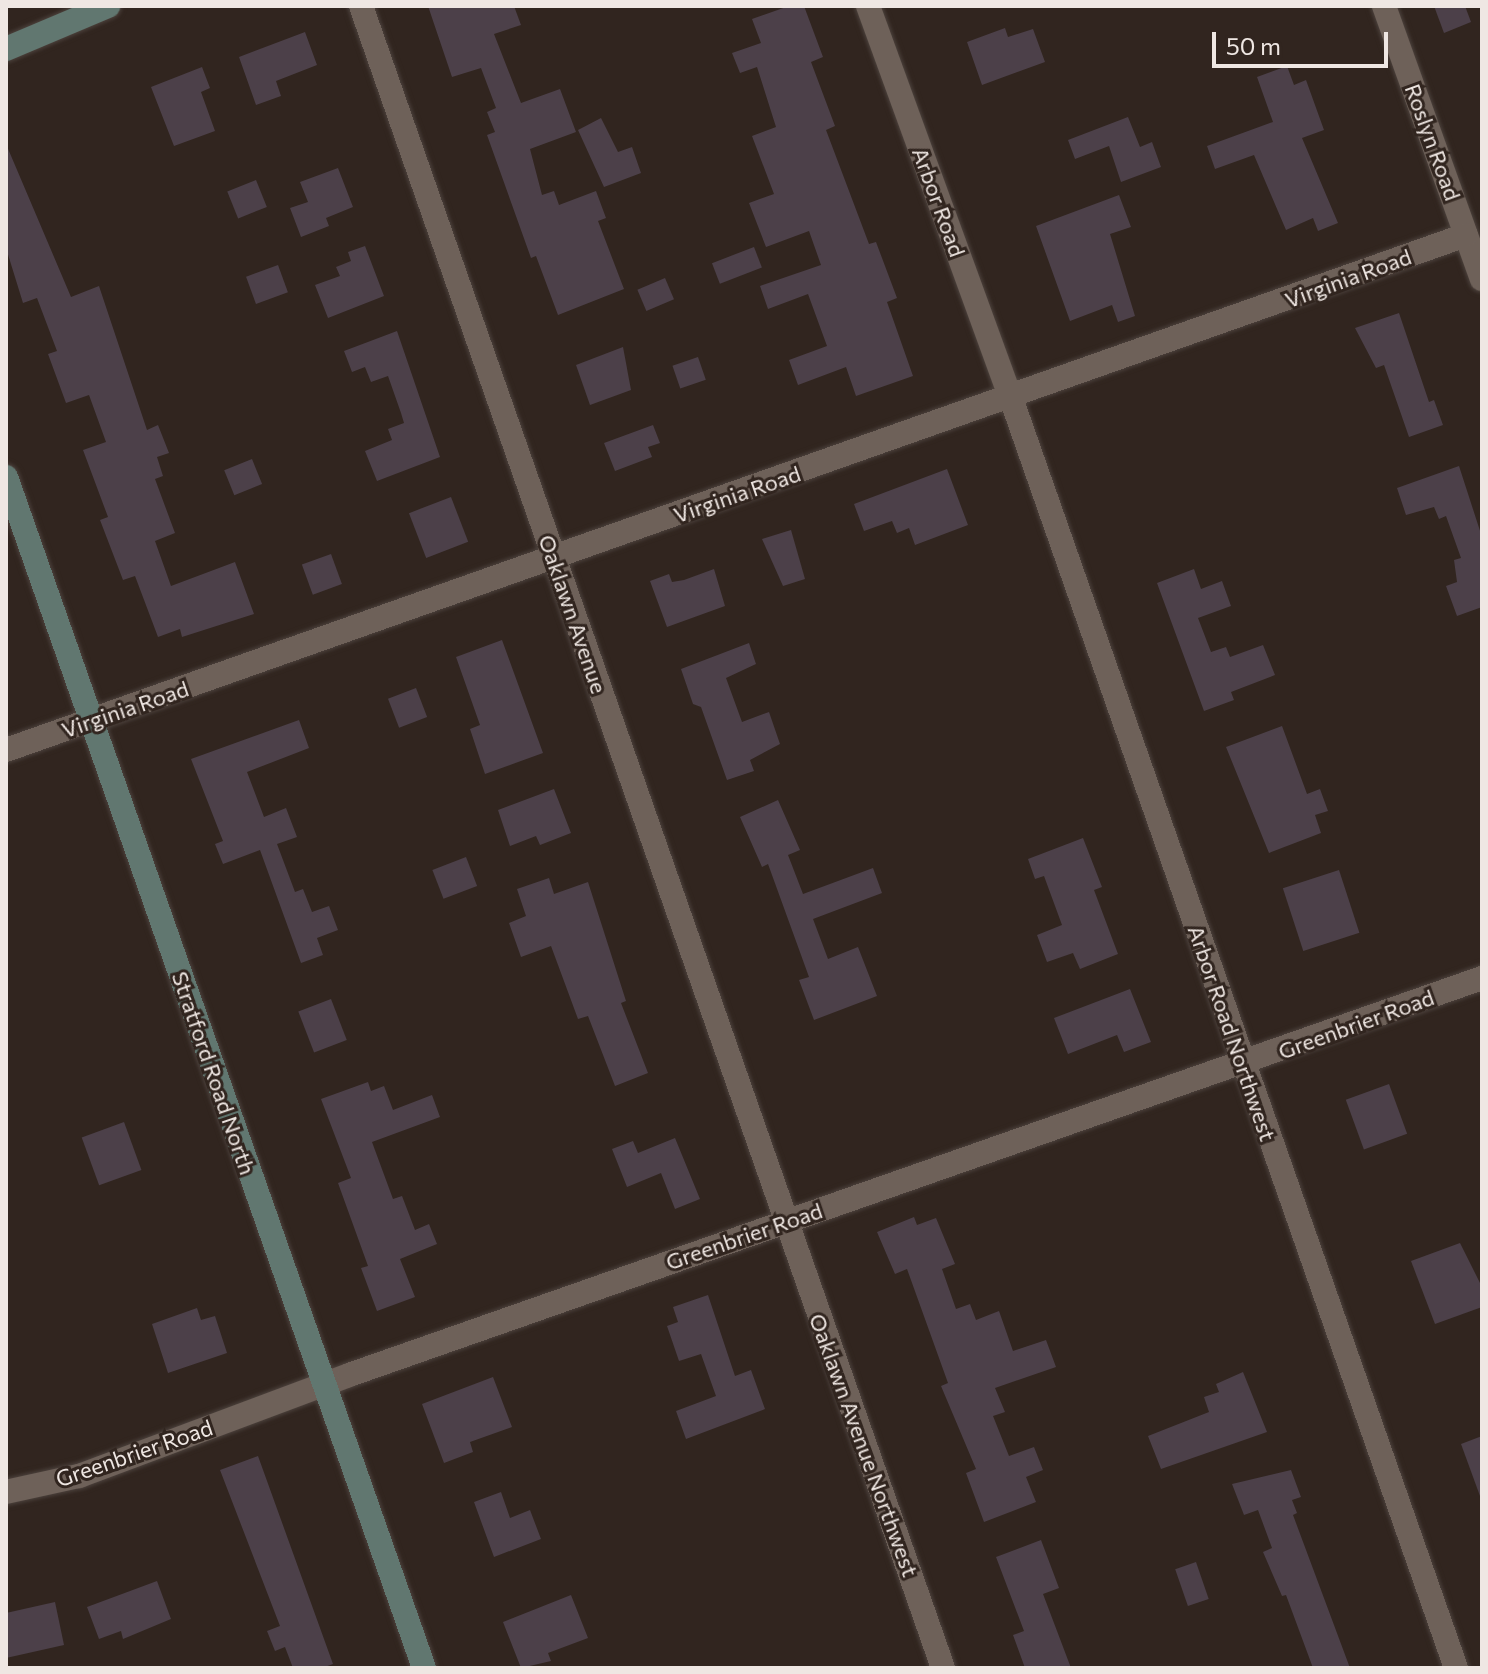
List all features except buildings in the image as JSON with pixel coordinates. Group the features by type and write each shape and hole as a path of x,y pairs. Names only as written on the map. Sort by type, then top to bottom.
{"main road":[{"path":"6,49 108,6"},
{"name":"Stratford Road North","path":"6,477 424,1668"}],"street":[{"name":"Oaklawn Avenue","path":"361,6 784,1222"},
{"name":"Arbor Road","path":"868,6 1011,398"},
{"name":"Roslyn Road","path":"1384,6 1482,279"},
{"name":"Virginia Road","path":"6,750 1466,235"},
{"name":"Arbor Road Northwest","path":"1011,398 1456,1668"},
{"name":"Greenbrier Road","path":"12,1487 79,1476 322,1384 1243,1065 1482,978"},
{"name":"Oaklawn Avenue Northwest","path":"784,1222 943,1668"}]}
